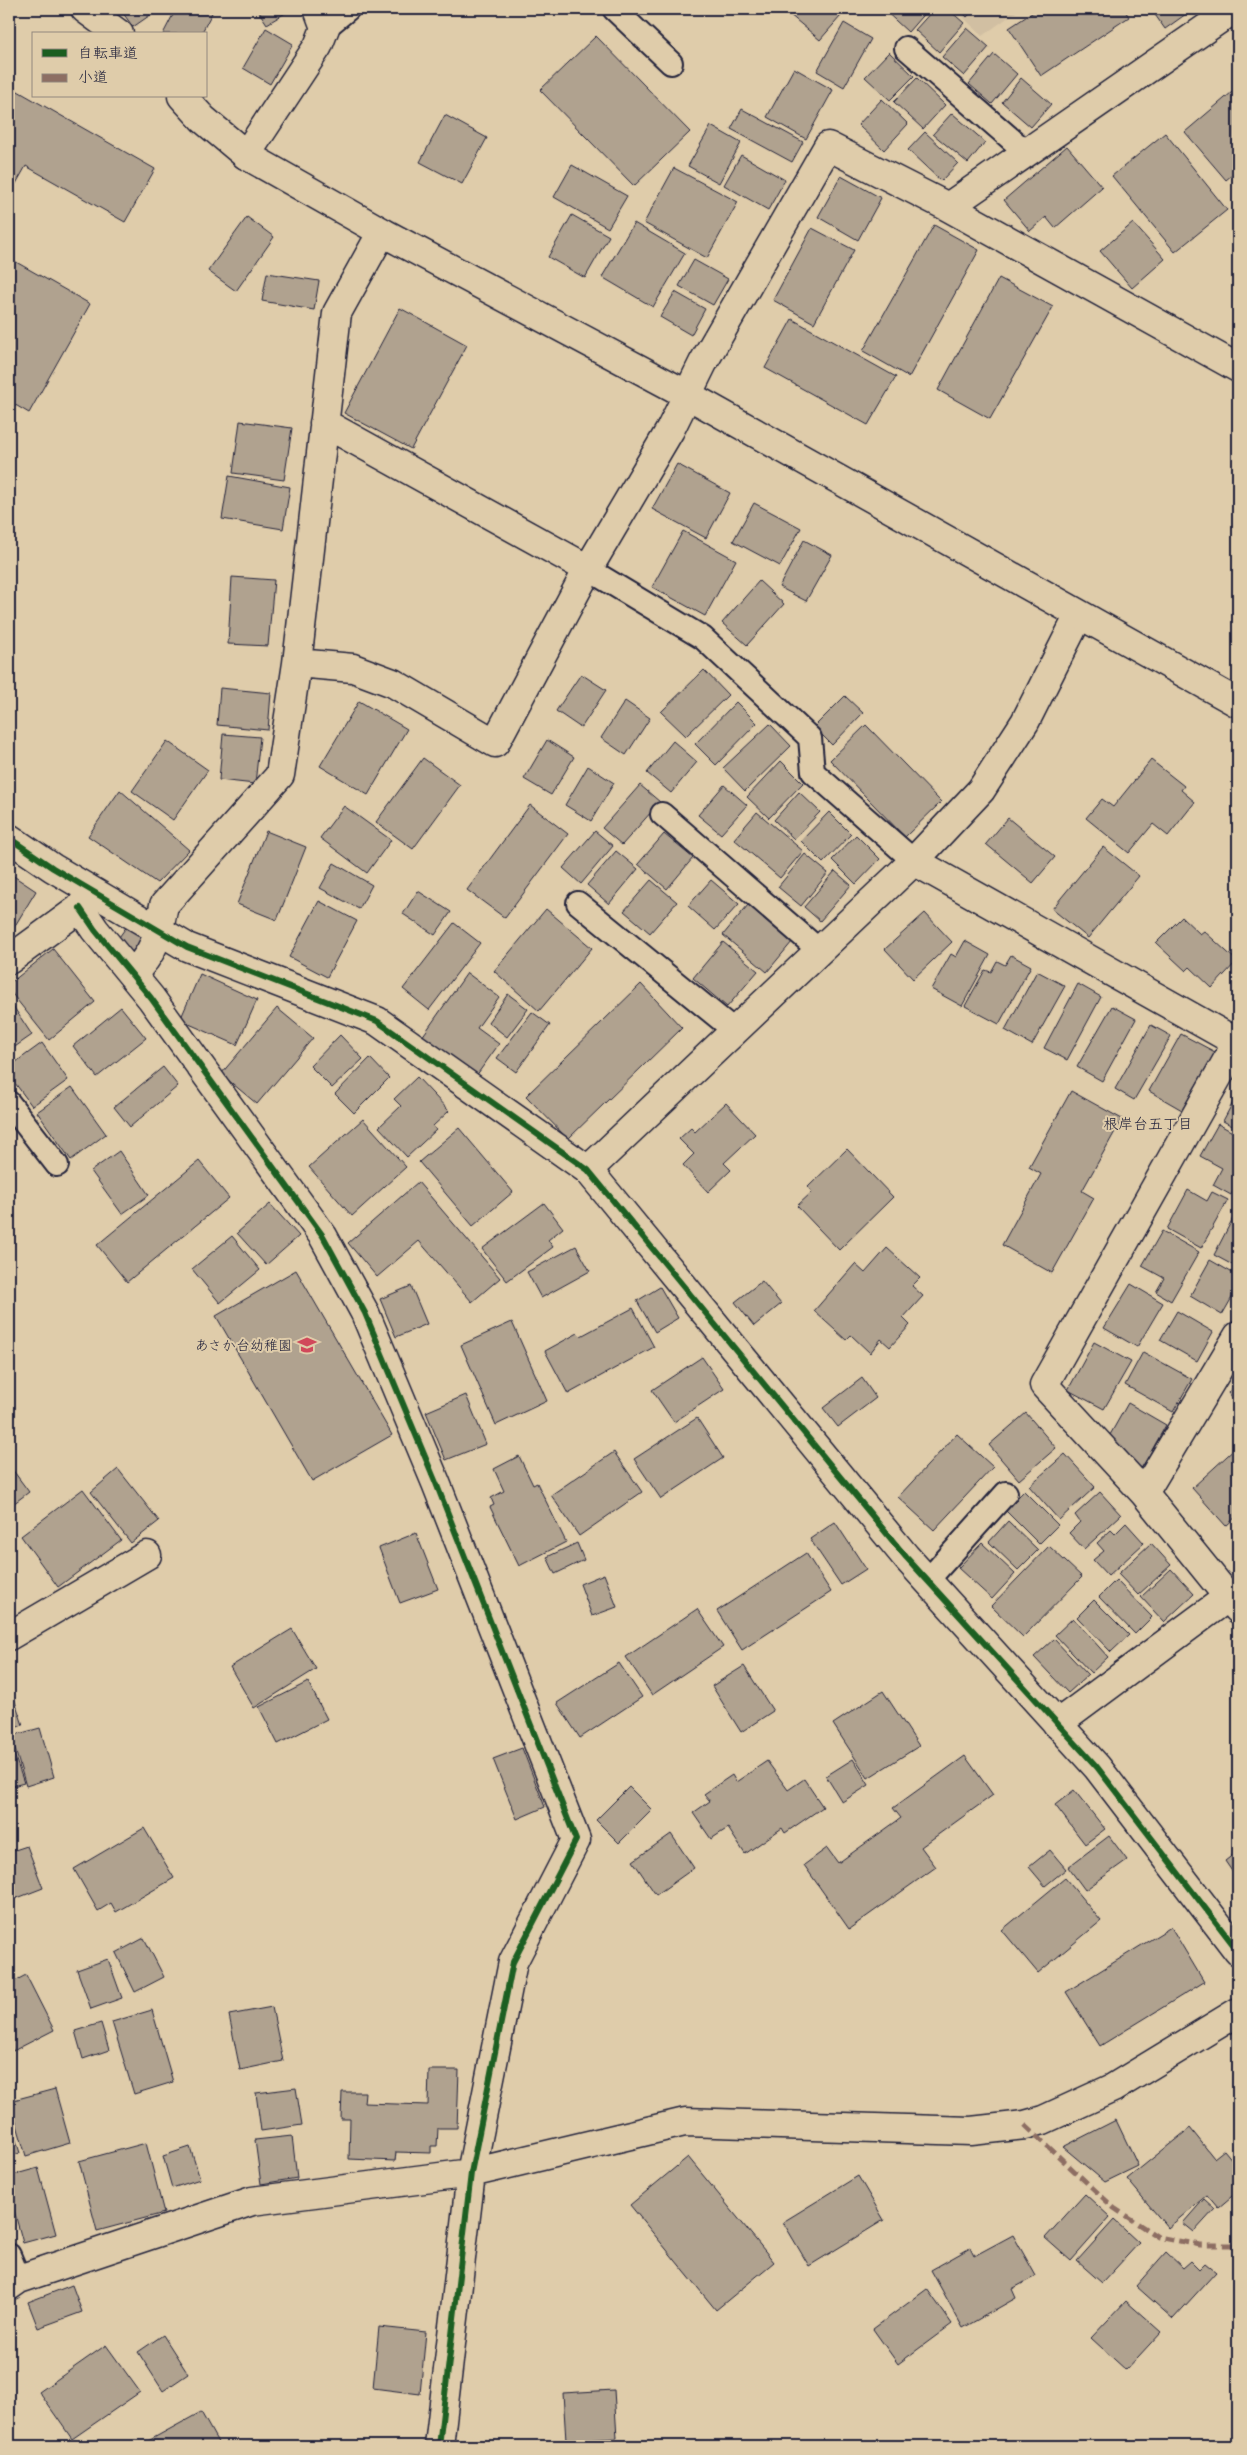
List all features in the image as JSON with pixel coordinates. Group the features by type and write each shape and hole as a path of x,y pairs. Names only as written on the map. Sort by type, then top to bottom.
{"street":[{"path":"85,9 116,32"},
{"path":"948,207 1234,9"},
{"path":"246,155 318,46 322,19"},
{"path":"184,98 203,119 246,155 382,232 686,394 1238,703"},
{"path":"297,663 353,668 393,683 495,743 588,569 670,430 686,394 828,146 948,207 1238,368"},
{"path":"132,974 147,960 159,932 164,904 280,775 297,663 337,313 382,232"},
{"path":"324,423 588,569"},
{"path":"588,1170 914,861 981,790 1025,722 1079,615"},
{"path":"9,838 86,899 187,946 377,1021 588,1170 927,1581 1097,1767 1238,1951"},
{"path":"914,861 1238,1042 1044,1385 1144,1494 1233,1603 1057,1724"},
{"path":"9,960 86,899"},
{"path":"86,899 95,930 132,974 323,1236 364,1313 436,1483 576,1840 512,1962 471,2173 439,2446"},
{"path":"1144,1494 1238,1336"},
{"path":"9,1636 146,1555"},
{"path":"12,2273 252,2201 471,2173 685,2122 972,2131 1025,2125 1043,2120 1113,2088 1238,2012"}],"lane":[{"path":"322,19 348,9"},
{"path":"614,9 671,63"},
{"path":"906,48 1026,152"},
{"path":"588,569 702,638 810,738 813,772 914,861"},
{"path":"662,814 820,951"},
{"path":"578,903 735,1031"},
{"path":"9,1103 57,1165"},
{"path":"927,1581 1006,1493"}],"shaded area":[{"path":"955,9 1020,9 982,36"}],"building":[{"path":"120,9 159,9 133,27"},
{"path":"176,9 214,9 202,32 164,32"},
{"path":"257,9 292,9 267,24"},
{"path":"783,9 847,9 820,40"},
{"path":"883,9 928,9 908,32"},
{"path":"934,9 948,9 964,23 939,52 915,30"},
{"path":"959,9 975,9 967,17"},
{"path":"1038,9 1124,9 1129,17 1041,76 1009,28"},
{"path":"1151,9 1193,9 1165,29"},
{"path":"844,23 871,39 844,87 817,71"},
{"path":"266,28 293,44 270,84 243,68"},
{"path":"967,28 989,47 964,76 942,57"},
{"path":"596,36 690,132 634,186 540,90"},
{"path":"889,52 914,76 890,100 865,77"},
{"path":"994,54 1017,74 992,104 969,84"},
{"path":"794,68 833,90 806,139 767,117"},
{"path":"917,78 945,105 923,129 894,102"},
{"path":"1021,78 1051,104 1031,127 1002,102"},
{"path":"9,86 155,169 125,222 26,166 9,196"},
{"path":"1238,87 1238,170 1226,180 1185,132"},
{"path":"882,99 908,124 884,150 858,125"},
{"path":"742,109 803,142 792,162 731,129"},
{"path":"952,113 985,142 968,163 933,134"},
{"path":"445,115 487,138 462,184 420,162"},
{"path":"711,126 741,143 719,183 688,166"},
{"path":"925,132 958,163 941,181 908,150"},
{"path":"1165,133 1227,210 1175,252 1112,176"},
{"path":"1067,146 1102,187 1055,228 1046,217 1030,231 1004,200"},
{"path":"741,155 785,180 768,210 724,185"},
{"path":"572,165 627,196 608,228 554,197"},
{"path":"674,168 738,202 707,258 644,223"},
{"path":"841,176 881,198 858,240 818,217"},
{"path":"572,215 609,236 585,278 548,257"},
{"path":"247,217 274,237 236,291 208,271"},
{"path":"634,223 685,253 653,307 602,277"},
{"path":"1133,223 1165,259 1132,288 1100,251"},
{"path":"934,225 979,250 909,377 863,351"},
{"path":"812,228 854,250 814,323 773,300"},
{"path":"9,258 90,304 29,413 12,403 9,408"},
{"path":"694,260 728,279 713,305 679,286"},
{"path":"267,273 319,281 314,310 262,301"},
{"path":"999,278 1053,307 990,419 938,390"},
{"path":"675,292 705,309 691,335 660,317"},
{"path":"400,308 467,345 411,449 344,413"},
{"path":"792,319 896,377 868,425 765,368"},
{"path":"240,421 292,428 284,480 233,473"},
{"path":"677,464 730,493 706,538 652,509"},
{"path":"229,476 290,487 283,529 222,519"},
{"path":"754,503 801,528 780,566 733,541"},
{"path":"683,531 736,560 705,616 652,587"},
{"path":"804,540 832,555 806,601 779,587"},
{"path":"232,577 274,580 268,646 228,644"},
{"path":"759,581 784,604 747,645 722,623"},
{"path":"704,670 728,695 686,736 661,712"},
{"path":"581,674 606,690 581,728 556,711"},
{"path":"220,688 271,693 268,730 217,725"},
{"path":"845,696 863,713 832,745 814,727"},
{"path":"359,701 407,729 368,795 320,766"},
{"path":"625,701 650,718 626,755 601,738"},
{"path":"736,702 757,723 716,765 695,744"},
{"path":"770,724 791,746 745,791 723,768"},
{"path":"866,725 941,802 905,837 830,760"},
{"path":"223,734 260,737 255,784 219,780"},
{"path":"547,740 574,757 551,795 524,779"},
{"path":"167,741 208,770 173,820 132,791"},
{"path":"673,741 697,762 671,793 647,773"},
{"path":"423,758 460,785 413,849 376,822"},
{"path":"1151,760 1184,786 1181,790 1195,802 1168,836 1153,824 1129,853 1086,818 1102,799 1113,807"},
{"path":"781,761 803,783 769,818 747,797"},
{"path":"588,766 614,783 591,821 565,805"},
{"path":"640,785 660,802 622,845 602,828"},
{"path":"724,785 747,805 721,834 698,815"},
{"path":"120,790 189,850 157,883 88,836"},
{"path":"799,792 820,812 794,839 774,820"},
{"path":"530,805 568,834 505,918 467,890"},
{"path":"344,806 391,840 367,873 320,838"},
{"path":"757,812 803,851 780,878 734,839"},
{"path":"829,812 851,834 823,863 801,841"},
{"path":"1008,818 1055,857 1033,883 986,844"},
{"path":"266,831 306,847 277,920 237,904"},
{"path":"595,831 613,846 581,884 563,868"},
{"path":"664,834 693,858 667,889 638,864"},
{"path":"856,835 880,859 856,884 832,860"},
{"path":"1103,847 1139,876 1088,938 1052,909"},
{"path":"616,851 638,869 609,904 587,885"},
{"path":"805,854 828,873 801,906 778,887"},
{"path":"334,863 372,885 359,909 320,888"},
{"path":"835,871 851,885 820,921 804,907"},
{"path":"9,873 36,891 13,929 9,927"},
{"path":"651,880 677,902 650,933 624,911"},
{"path":"711,880 739,904 715,930 688,906"},
{"path":"418,891 451,912 435,935 403,914"},
{"path":"319,901 357,921 327,977 289,957"},
{"path":"748,905 792,942 767,972 723,935"},
{"path":"546,909 592,948 539,1011 494,971"},
{"path":"925,913 952,942 913,979 885,949"},
{"path":"1182,917 1200,934 1204,931 1237,961 1212,988 1190,967 1186,971 1156,943"},
{"path":"454,923 480,943 429,1010 403,989"},
{"path":"127,926 143,938 132,952 117,940"},
{"path":"965,941 990,955 962,1006 931,989 951,954 956,957"},
{"path":"723,942 758,971 727,1007 693,978"},
{"path":"53,949 95,1002 49,1040 9,990 9,984"},
{"path":"1011,955 1031,966 999,1024 965,1006 985,970 991,972 997,961 1005,965"},
{"path":"1037,971 1065,986 1032,1045 1005,1030"},
{"path":"467,973 499,997 477,1028 499,1044 476,1076 422,1037"},
{"path":"200,974 257,1000 237,1045 180,1020"},
{"path":"641,984 682,1028 568,1139 526,1096"},
{"path":"1078,984 1101,997 1067,1060 1044,1048"},
{"path":"508,994 528,1009 507,1037 488,1022"},
{"path":"9,1000 32,1035 9,1051"},
{"path":"1112,1006 1136,1019 1102,1081 1077,1067"},
{"path":"121,1007 146,1038 97,1077 73,1046"},
{"path":"277,1008 313,1038 257,1104 221,1074"},
{"path":"532,1012 550,1025 516,1072 497,1058"},
{"path":"1151,1025 1171,1036 1134,1100 1115,1089"},
{"path":"1181,1034 1215,1052 1182,1110 1149,1091"},
{"path":"340,1035 363,1059 332,1088 310,1066"},
{"path":"42,1043 68,1080 32,1106 9,1075 9,1067"},
{"path":"370,1058 389,1078 354,1113 335,1094"},
{"path":"163,1067 178,1086 130,1127 114,1107"},
{"path":"417,1077 449,1111 433,1126 436,1130 407,1157 379,1127 401,1106 394,1099"},
{"path":"72,1087 106,1134 71,1160 37,1112"},
{"path":"1071,1091 1122,1119 1082,1191 1094,1198 1052,1273 1002,1245 1041,1174 1029,1167"},
{"path":"1238,1093 1238,1129 1223,1121"},
{"path":"726,1103 755,1134 724,1163 731,1170 708,1192 683,1165 694,1154 679,1139 691,1128 695,1132"},
{"path":"363,1119 406,1167 352,1216 309,1167"},
{"path":"1218,1124 1238,1135 1238,1181 1231,1195 1213,1185 1222,1168 1200,1156"},
{"path":"459,1128 513,1192 473,1226 419,1162"},
{"path":"847,1149 893,1197 839,1250 797,1206 812,1192 808,1187"},
{"path":"119,1151 149,1195 122,1214 91,1171"},
{"path":"199,1161 229,1198 127,1282 97,1245"},
{"path":"418,1182 500,1278 472,1302 419,1241 377,1277 348,1243"},
{"path":"1188,1190 1207,1201 1212,1192 1228,1200 1201,1248 1167,1229"},
{"path":"544,1203 563,1228 548,1240 553,1247 507,1281 482,1249"},
{"path":"270,1204 299,1236 266,1265 237,1233"},
{"path":"1233,1218 1238,1220 1238,1268 1214,1255"},
{"path":"1162,1231 1199,1252 1171,1301 1156,1292 1164,1278 1142,1266"},
{"path":"232,1236 260,1270 220,1303 192,1269"},
{"path":"576,1246 590,1271 541,1298 527,1272"},
{"path":"887,1248 920,1278 912,1286 923,1296 903,1318 910,1325 890,1347 881,1339 870,1353 851,1335 846,1340 814,1311 855,1264 865,1273"},
{"path":"1210,1260 1238,1276 1238,1287 1222,1315 1190,1296"},
{"path":"296,1270 392,1435 312,1481 216,1316"},
{"path":"762,1281 781,1304 754,1326 735,1302"},
{"path":"1131,1284 1163,1303 1137,1347 1104,1328"},
{"path":"411,1286 427,1324 396,1337 380,1299"},
{"path":"660,1287 678,1318 655,1332 637,1301"},
{"path":"633,1308 654,1347 568,1394 545,1351 578,1333 581,1336"},
{"path":"1177,1311 1213,1332 1197,1361 1160,1340"},
{"path":"512,1322 547,1401 496,1425 461,1345"},
{"path":"1094,1342 1131,1362 1104,1409 1068,1390"},
{"path":"1143,1352 1192,1379 1173,1412 1125,1385"},
{"path":"702,1357 724,1389 674,1422 652,1390"},
{"path":"862,1378 876,1398 838,1427 823,1408"},
{"path":"1238,1383 1238,1404 1228,1392"},
{"path":"466,1395 486,1444 446,1460 426,1412"},
{"path":"1128,1403 1166,1425 1142,1468 1118,1454 1106,1442"},
{"path":"1026,1413 1056,1448 1019,1480 989,1445"},
{"path":"697,1418 723,1458 661,1499 634,1459"},
{"path":"957,1434 993,1467 934,1530 898,1497"},
{"path":"1238,1446 1238,1515 1226,1526 1192,1488"},
{"path":"614,1452 642,1492 579,1536 551,1495"},
{"path":"1065,1454 1095,1487 1059,1520 1029,1486"},
{"path":"519,1456 533,1485 537,1483 566,1542 519,1566 490,1507 494,1505 491,1498 504,1491 494,1469"},
{"path":"9,1465 29,1492 9,1507"},
{"path":"118,1469 159,1521 131,1543 91,1492"},
{"path":"83,1489 121,1540 58,1587 21,1536"},
{"path":"1024,1491 1058,1525 1039,1544 1005,1510"},
{"path":"1100,1492 1121,1515 1084,1549 1069,1533 1080,1522 1075,1515"},
{"path":"1008,1521 1038,1550 1018,1570 989,1542"},
{"path":"835,1522 866,1569 841,1585 810,1539"},
{"path":"1126,1523 1144,1543 1108,1576 1093,1560 1104,1551 1097,1543 1111,1530 1115,1534"},
{"path":"416,1533 438,1589 400,1603 379,1548"},
{"path":"577,1543 584,1560 555,1574 547,1557"},
{"path":"982,1543 1015,1574 992,1599 958,1568"},
{"path":"1151,1543 1171,1565 1138,1595 1118,1574"},
{"path":"1049,1546 1082,1577 1023,1637 991,1606"},
{"path":"806,1553 831,1592 742,1650 717,1611"},
{"path":"1171,1569 1194,1594 1164,1622 1141,1597"},
{"path":"604,1574 617,1607 592,1616 580,1584"},
{"path":"1116,1580 1152,1617 1135,1634 1099,1597"},
{"path":"1094,1600 1129,1635 1111,1652 1077,1617"},
{"path":"697,1609 723,1647 652,1695 626,1657"},
{"path":"1073,1618 1108,1657 1091,1673 1055,1635"},
{"path":"292,1629 316,1669 254,1708 230,1667"},
{"path":"1054,1639 1088,1675 1068,1693 1034,1657"},
{"path":"619,1663 642,1697 580,1738 557,1703"},
{"path":"744,1666 773,1711 741,1732 712,1686"},
{"path":"308,1682 327,1719 278,1744 259,1707"},
{"path":"9,1684 23,1725 9,1730"},
{"path":"883,1691 919,1746 868,1778 833,1724"},
{"path":"40,1728 54,1777 26,1786 11,1736"},
{"path":"9,1740 24,1783 9,1787"},
{"path":"522,1748 545,1807 517,1819 493,1759"},
{"path":"965,1756 993,1795 921,1847 936,1867 849,1929 804,1865 827,1848 838,1863 901,1818 893,1808"},
{"path":"853,1759 869,1785 842,1802 826,1776"},
{"path":"767,1761 788,1790 804,1779 823,1807 785,1833 782,1828 745,1854 728,1828 711,1839 693,1813 710,1801 704,1794 732,1775 736,1782"},
{"path":"629,1787 652,1810 619,1843 596,1820"},
{"path":"1074,1790 1105,1829 1085,1844 1055,1805"},
{"path":"144,1828 174,1878 116,1912 111,1903 98,1911 74,1869"},
{"path":"671,1834 694,1868 656,1895 633,1861"},
{"path":"1109,1836 1127,1860 1085,1890 1068,1867"},
{"path":"10,1844 12,1851 27,1846 43,1888 12,1900 9,1890"},
{"path":"1050,1850 1066,1869 1045,1886 1029,1867"},
{"path":"1238,1851 1238,1880 1225,1861"},
{"path":"1065,1878 1101,1921 1038,1973 1002,1930"},
{"path":"1171,1927 1204,1982 1100,2046 1066,1992"},
{"path":"144,1938 164,1977 135,1992 116,1953"},
{"path":"108,1959 122,1998 91,2009 77,1970"},
{"path":"26,1975 54,2030 13,2051 9,2043 9,1984"},
{"path":"272,2007 283,2061 240,2070 229,2015"},
{"path":"152,2010 173,2082 134,2094 112,2022"},
{"path":"101,2023 109,2050 83,2059 75,2031"},
{"path":"429,2070 459,2070 457,2128 438,2128 437,2146 431,2146 431,2153 396,2152 395,2161 349,2159 350,2119 341,2119 342,2092 365,2092 364,2103 428,2105"},
{"path":"296,2088 302,2125 261,2131 256,2093"},
{"path":"55,2089 70,2143 26,2156 10,2101"},
{"path":"9,2118 20,2153 9,2156"},
{"path":"1116,2120 1138,2166 1105,2182 1063,2147"},
{"path":"1190,2128 1214,2158 1224,2150 1238,2167 1238,2191 1218,2208 1207,2195 1168,2228 1127,2179"},
{"path":"292,2136 297,2178 261,2184 255,2140"},
{"path":"146,2143 164,2213 97,2231 79,2161"},
{"path":"190,2147 200,2179 172,2188 163,2156"},
{"path":"688,2157 774,2262 716,2310 630,2205"},
{"path":"38,2168 56,2234 23,2243 9,2192 9,2176"},
{"path":"858,2176 884,2220 809,2266 783,2222"},
{"path":"1085,2194 1110,2217 1071,2261 1045,2238"},
{"path":"1204,2199 1215,2209 1194,2232 1183,2223"},
{"path":"1114,2220 1139,2243 1102,2283 1077,2261"},
{"path":"1013,2235 1036,2276 1012,2289 1016,2298 963,2328 931,2270 970,2248 974,2256"},
{"path":"1166,2252 1183,2268 1191,2261 1199,2269 1205,2263 1216,2272 1173,2319 1136,2286"},
{"path":"72,2285 82,2312 38,2328 28,2302"},
{"path":"927,2289 952,2324 898,2364 873,2329"},
{"path":"1126,2301 1161,2332 1126,2370 1091,2338"},
{"path":"379,2327 426,2332 420,2394 373,2388"},
{"path":"163,2335 188,2374 163,2391 138,2352"},
{"path":"106,2345 140,2392 72,2439 39,2392"},
{"path":"614,2390 617,2438 566,2441 563,2393"},
{"path":"201,2412 220,2446 139,2446"}],"marked path":[{"path":"1025,2125 1114,2208 1158,2237 1200,2245 1238,2245"}],"cycle path":[{"path":"9,838 53,868 187,947 377,1021 588,1170 906,1557 1097,1767 1238,1951"},
{"path":"80,908 95,930 151,998 323,1236 365,1313 436,1483 576,1840 513,1962 471,2173 439,2446"}],"place":[{"name":"あさか台幼稚園","path":"307,1345"}],"district":[{"name":"根岸台五丁目","path":"1148,1124"}]}
